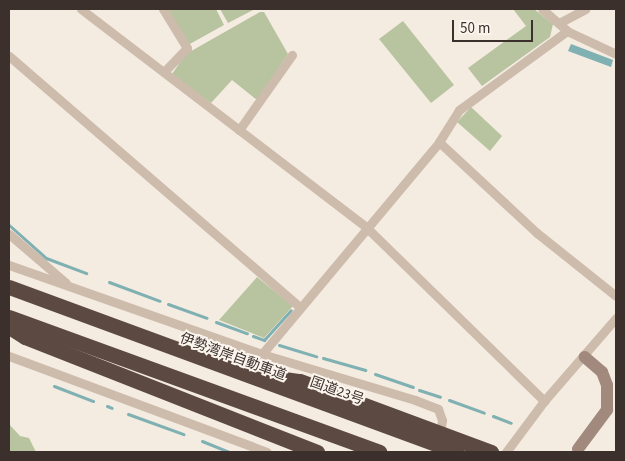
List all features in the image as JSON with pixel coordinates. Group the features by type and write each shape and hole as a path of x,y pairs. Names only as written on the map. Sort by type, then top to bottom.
{"highway":[{"name":"国道23号","path":"9,287 457,452"},
{"name":"伊勢湾岸自動車道","path":"9,293 446,452"},
{"path":"9,318 370,452"},
{"path":"9,318 379,452"},
{"path":"9,327 25,337 317,452"},
{"path":"246,374 300,381 491,452"}],"street":[{"path":"81,9 367,228 544,401"},
{"path":"163,9 187,48 164,72"},
{"path":"542,9 567,31 616,54"},
{"path":"559,24 585,9"},
{"path":"262,354 300,306 440,142 459,110 567,31"},
{"path":"240,130 292,55"},
{"path":"9,56 300,306"},
{"path":"440,142 538,233 616,296"},
{"path":"9,234 70,286"},
{"path":"9,265 262,354 438,409 442,420 440,434"},
{"path":"506,452 544,401 585,357 616,318"},
{"path":"9,356 267,452"},
{"path":"578,449 607,410 607,385 602,372 585,357"}],"green space":[{"path":"168,9 216,9 224,25 188,45"},
{"path":"220,9 255,9 228,23"},
{"path":"513,9 534,9 553,24 550,37 482,86 468,68 526,26"},
{"path":"260,12 264,12 288,54 257,100 232,80 211,103 172,74 186,54"},
{"path":"403,21 454,85 431,103 379,39"},
{"path":"471,107 502,136 490,151 457,122"},
{"path":"257,277 293,306 264,338 219,320"},
{"path":"9,424 20,436 29,438 36,452 9,452"}],"water":[{"path":"571,44 613,60 611,67 568,51"}],"waterway":[{"path":"9,225 46,258 86,273"},
{"path":"109,282 160,301"},
{"path":"168,304 207,318"},
{"path":"253,336 264,340 291,310"},
{"path":"216,322 247,333"},
{"path":"279,345 316,356"},
{"path":"323,358 365,370"},
{"path":"375,374 413,387"},
{"path":"54,386 93,401"},
{"path":"419,390 440,397"},
{"path":"449,400 484,413"},
{"path":"107,406 112,408"},
{"path":"128,414 183,434"},
{"path":"493,416 511,423"},
{"path":"202,441 229,452"}]}
